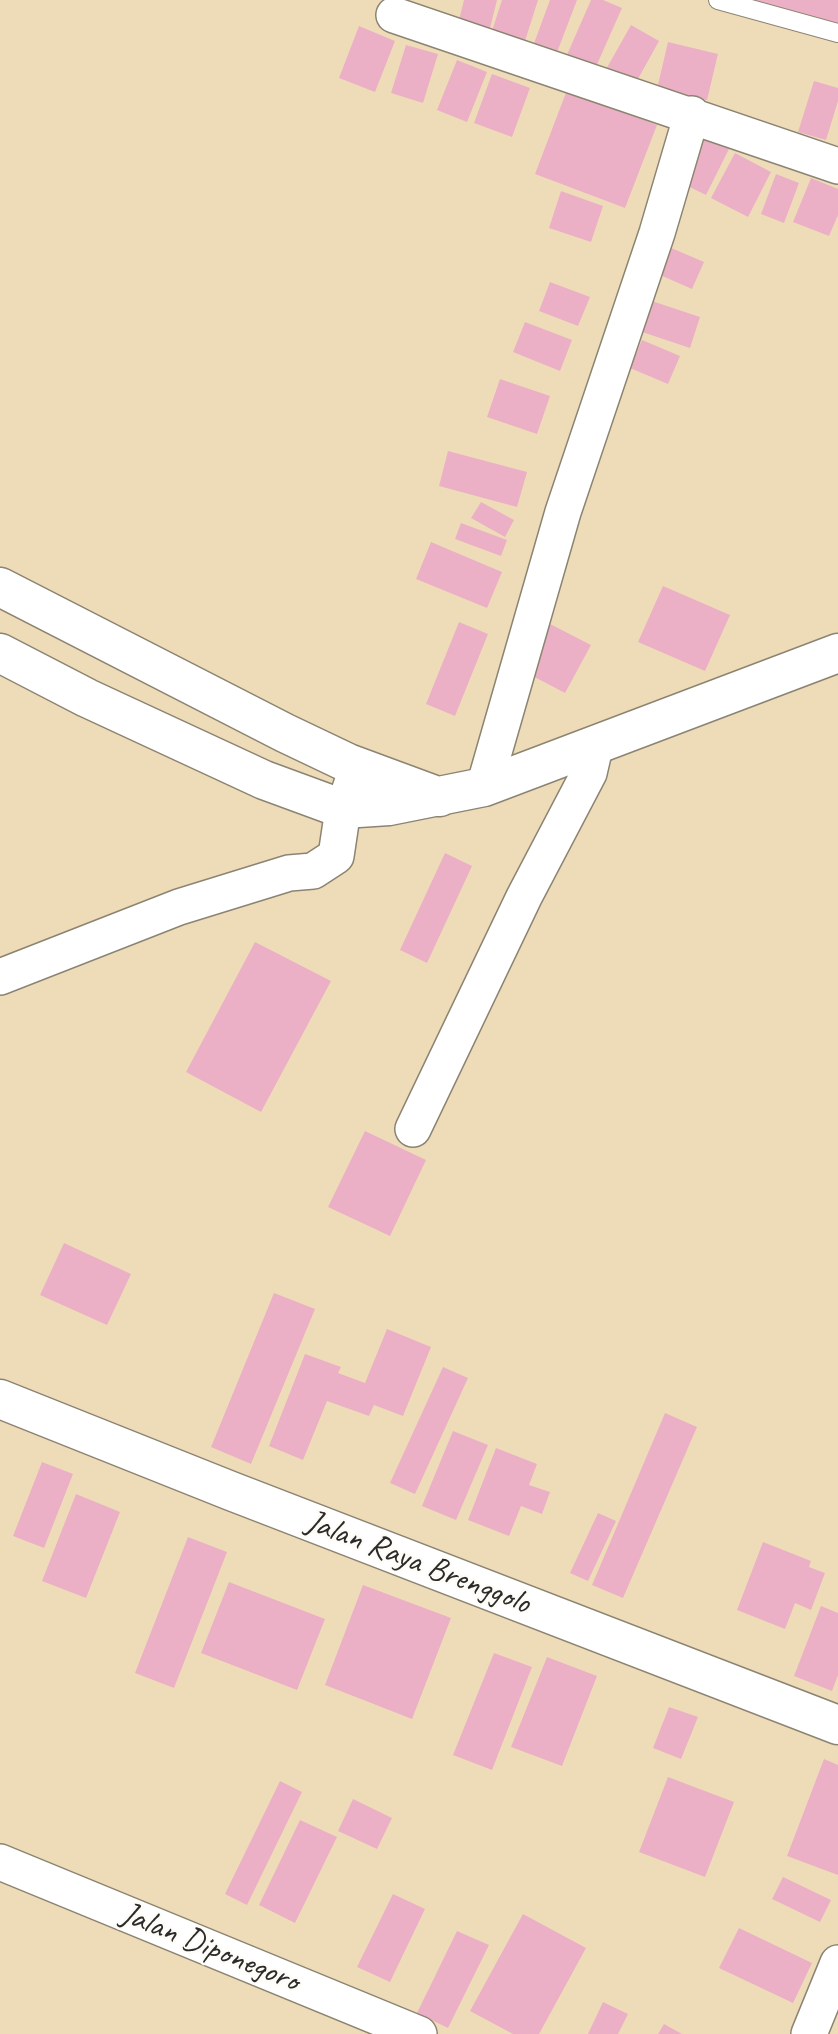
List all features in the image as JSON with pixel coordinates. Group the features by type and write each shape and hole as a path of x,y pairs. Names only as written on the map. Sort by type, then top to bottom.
{"main road":[{"path":"0,587 285,733 358,766 441,798"},
{"path":"0,653 86,698 239,768 343,809 389,806 441,798 484,787 838,653"},
{"name":"Jalan Raya Brenggolo","path":"0,1399 231,1491 838,1724"}],"street":[{"path":"394,15 692,114 838,166"},
{"path":"484,787 563,512 657,233 692,114"},
{"path":"413,1129 524,897 589,773 595,747"},
{"path":"0,977 192,902 289,873 313,870 336,856 343,809 358,766"},
{"name":"Jalan Diponegoro","path":"0,1862 419,2034"},
{"path":"809,2034 838,1963"}],"lane":[{"path":"718,0 838,33"}],"building":[{"path":"464,0 497,0 490,28 459,20"},
{"path":"502,0 538,0 525,41 492,31"},
{"path":"550,0 577,0 556,55 533,46"},
{"path":"591,0 603,0 622,8 595,69 566,57"},
{"path":"838,0 838,26 753,1"},
{"path":"631,25 659,41 633,88 604,73"},
{"path":"359,26 395,41 375,92 339,78"},
{"path":"668,42 718,54 707,100 657,89"},
{"path":"406,45 438,54 423,103 391,93"},
{"path":"457,60 487,72 467,122 437,110"},
{"path":"492,74 530,88 512,137 474,123"},
{"path":"814,81 838,88 838,101 826,140 798,132"},
{"path":"567,90 657,125 625,208 535,174"},
{"path":"702,133 730,147 706,195 677,181"},
{"path":"735,153 771,172 748,217 711,198"},
{"path":"776,174 799,183 784,223 761,214"},
{"path":"811,178 838,189 838,215 829,236 793,222"},
{"path":"561,191 603,206 591,242 549,228"},
{"path":"662,244 704,262 692,289 651,271"},
{"path":"550,282 590,297 578,326 539,311"},
{"path":"652,301 700,317 690,348 642,332"},
{"path":"525,322 572,340 560,371 513,352"},
{"path":"642,340 680,356 668,384 630,368"},
{"path":"500,379 550,396 537,434 487,417"},
{"path":"448,451 527,472 517,507 439,486"},
{"path":"481,502 514,520 505,537 471,518"},
{"path":"461,523 507,540 501,556 455,539"},
{"path":"431,542 502,572 487,608 416,579"},
{"path":"663,586 730,615 705,671 638,642"},
{"path":"459,622 488,634 455,716 426,704"},
{"path":"550,624 591,645 565,693 525,672"},
{"path":"445,853 472,866 427,963 400,950"},
{"path":"255,942 331,981 261,1112 186,1072"},
{"path":"365,1131 426,1160 390,1236 328,1207"},
{"path":"64,1243 131,1274 107,1325 40,1295"},
{"path":"274,1293 315,1309 251,1464 211,1447"},
{"path":"387,1329 431,1347 403,1416 374,1405 369,1416 327,1401 303,1460 269,1446 305,1354 341,1367 338,1373 365,1383"},
{"path":"443,1367 468,1378 415,1494 390,1483"},
{"path":"665,1413 697,1427 623,1598 592,1585"},
{"path":"453,1431 488,1445 456,1520 422,1506"},
{"path":"496,1448 537,1464 529,1485 550,1492 542,1514 521,1506 509,1536 468,1520"},
{"path":"42,1462 73,1474 44,1548 13,1536"},
{"path":"76,1494 120,1512 86,1598 42,1581"},
{"path":"598,1513 616,1521 588,1581 570,1573"},
{"path":"188,1537 227,1552 174,1688 135,1673"},
{"path":"763,1542 811,1561 809,1567 825,1573 811,1610 795,1603 785,1629 737,1610"},
{"path":"229,1582 325,1619 297,1690 201,1653"},
{"path":"363,1585 451,1618 412,1719 325,1685"},
{"path":"821,1606 838,1613 838,1675 832,1691 794,1676"},
{"path":"494,1653 532,1667 492,1770 453,1755"},
{"path":"547,1657 597,1676 562,1766 511,1747"},
{"path":"669,1707 698,1717 681,1759 653,1748"},
{"path":"824,1759 838,1765 838,1875 787,1856"},
{"path":"668,1777 734,1802 705,1877 639,1852"},
{"path":"280,1781 302,1792 247,1905 225,1894"},
{"path":"353,1799 392,1818 377,1849 338,1831"},
{"path":"300,1820 337,1837 295,1923 259,1905"},
{"path":"783,1877 831,1900 820,1922 772,1899"},
{"path":"393,1894 425,1909 390,1982 357,1967"},
{"path":"523,1914 586,1948 539,2034 513,2034 470,2011"},
{"path":"739,1928 812,1963 793,2003 719,1968"},
{"path":"457,1931 489,1945 448,2028 417,2013"},
{"path":"603,2002 628,2014 618,2034 588,2034"},
{"path":"664,2024 682,2034 658,2034"}]}
